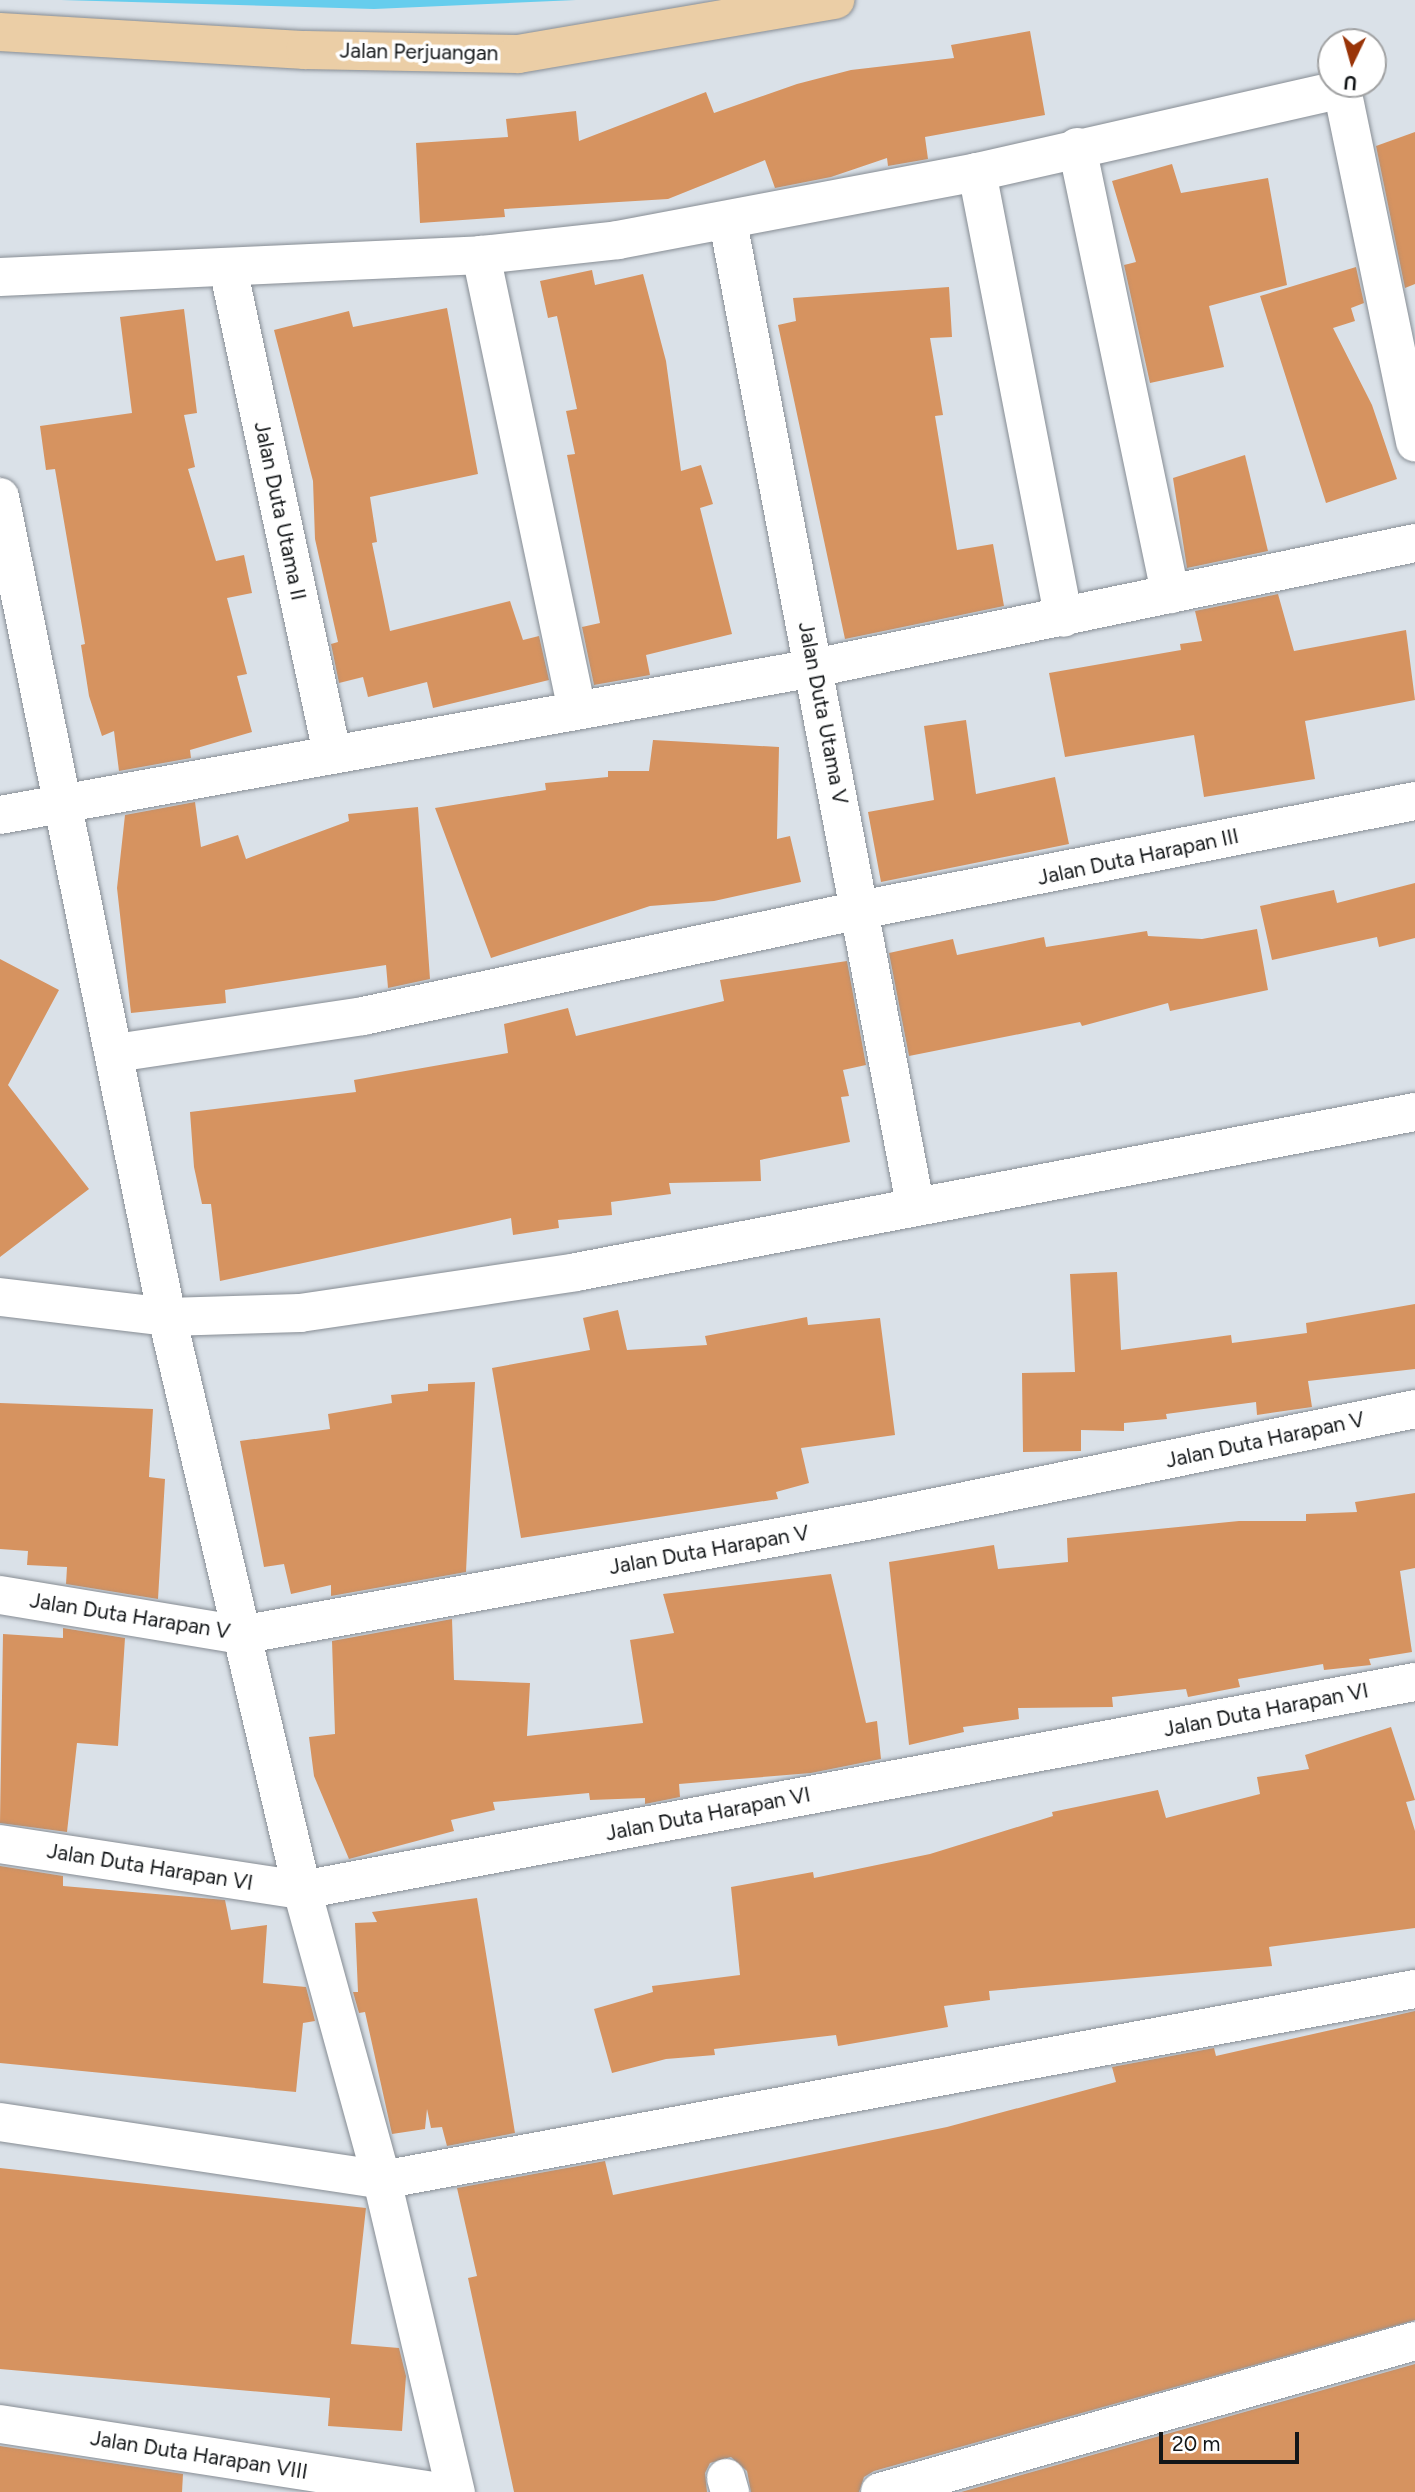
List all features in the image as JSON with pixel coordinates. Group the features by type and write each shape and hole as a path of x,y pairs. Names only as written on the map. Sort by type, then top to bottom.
{"main road":[{"name":"Jalan Perjuangan","path":"0,32 305,50 518,54 835,0"}],"street":[{"path":"0,277 481,255 728,222 977,172 1077,147 1346,91 1415,443"},
{"path":"1077,147 1170,594"},
{"path":"977,172 1064,618"},
{"name":"Jalan Duta Utama V","path":"728,222 915,1204"},
{"path":"481,255 578,709"},
{"name":"Jalan Duta Utama II","path":"228,268 332,754"},
{"path":"0,497 61,802 116,1053 167,1317 302,1890 382,2180 456,2492"},
{"path":"0,815 814,668 1415,543"},
{"name":"Jalan Duta Harapan III","path":"116,1053 363,1016 860,909 1415,801"},
{"path":"0,1297 167,1317 300,1312 396,1300 576,1272 915,1204 1415,1112"},
{"name":"Jalan Duta Harapan V","path":"0,1595 241,1635 872,1520 1415,1409"},
{"name":"Jalan Duta Harapan VI","path":"0,1844 302,1890 1415,1682"},
{"path":"0,2122 382,2180 1415,1989"},
{"path":"880,2492 1415,2341"},
{"name":"Jalan Duta Harapan VIII","path":"0,2424 439,2492"}],"water":[{"path":"61,0 576,0 374,9"}],"building":[{"path":"1030,31 1045,115 925,137 928,159 888,166 887,158 831,177 775,188 765,160 668,199 504,209 505,217 420,223 416,143 508,137 506,119 576,111 579,141 706,92 714,113 797,84 851,70 954,58 951,45"},
{"path":"1415,132 1415,284 1405,288 1376,146"},
{"path":"1172,164 1181,193 1268,178 1287,285 1209,306 1224,367 1150,383 1124,265 1136,262 1112,181"},
{"path":"1356,267 1364,303 1351,308 1355,321 1333,328 1372,405 1397,479 1326,503 1260,296"},
{"path":"592,270 595,285 643,274 666,361 681,471 701,465 713,504 700,508 732,634 646,655 650,675 594,685 582,627 600,623 567,455 575,454 566,411 577,409 557,316 548,318 540,281"},
{"path":"949,287 952,337 930,338 943,415 935,416 957,550 993,544 1004,606 845,639 778,325 796,321 793,298"},
{"path":"447,308 478,474 370,497 377,542 372,543 390,631 510,601 523,640 539,636 549,680 433,708 427,682 368,697 363,677 339,683 331,644 338,642 315,539 313,481 274,330 349,311 353,327"},
{"path":"184,309 197,413 184,415 195,467 188,469 216,561 244,555 252,593 227,598 247,674 237,676 252,732 190,750 191,758 119,771 114,731 102,736 89,696 81,645 85,644 55,469 46,470 40,426 132,413 120,317"},
{"path":"1245,455 1268,551 1187,568 1173,478"},
{"path":"1278,594 1294,651 1406,630 1415,700 1305,721 1315,779 1204,797 1194,735 1065,757 1049,673 1181,650 1180,644 1202,641 1195,611"},
{"path":"966,720 976,794 1055,777 1069,844 881,882 868,812 934,800 924,726"},
{"path":"653,740 779,747 777,839 790,836 801,882 714,901 650,906 491,958 435,808 546,790 545,783 608,777 608,771 649,771"},
{"path":"195,802 201,847 238,835 246,859 349,821 348,814 418,807 430,979 388,988 386,965 225,990 226,1003 131,1013 117,888 125,815"},
{"path":"1415,883 1415,938 1379,947 1377,937 1272,960 1260,906 1334,890 1337,903"},
{"path":"1257,929 1268,990 1170,1011 1168,1003 1082,1026 1080,1022 909,1056 889,953 953,939 957,955 1044,937 1046,947 1147,931 1148,936 1202,939"},
{"path":"0,959 59,990 8,1085 89,1189 0,1257"},
{"path":"847,961 866,1065 843,1070 849,1096 841,1097 850,1142 760,1160 761,1181 669,1183 671,1194 611,1202 612,1215 558,1220 559,1228 513,1235 511,1218 220,1281 211,1204 202,1204 194,1167 190,1112 356,1092 354,1080 508,1053 504,1024 568,1008 576,1036 724,1001 720,980"},
{"path":"1117,1272 1121,1350 1231,1335 1232,1343 1307,1333 1306,1323 1415,1304 1415,1369 1308,1381 1312,1407 1257,1415 1256,1402 1166,1414 1167,1419 1124,1423 1124,1431 1081,1430 1081,1451 1023,1452 1022,1373 1075,1372 1070,1274"},
{"path":"618,1310 627,1350 707,1345 705,1336 807,1317 808,1325 880,1318 895,1435 801,1448 809,1483 776,1492 778,1499 521,1538 492,1368 590,1350 583,1318"},
{"path":"475,1382 466,1572 331,1596 331,1585 291,1594 284,1564 264,1567 240,1441 330,1429 328,1414 392,1403 391,1395 428,1391 428,1384"},
{"path":"0,1403 153,1409 149,1477 165,1479 158,1599 66,1584 67,1567 27,1565 28,1551 0,1549"},
{"path":"1415,1493 1415,1568 1400,1571 1412,1652 1369,1659 1371,1665 1324,1670 1323,1664 1238,1679 1240,1687 1188,1697 1186,1689 1112,1697 1113,1707 1018,1708 1019,1719 963,1727 964,1732 909,1745 889,1562 994,1545 998,1569 1068,1562 1067,1538 1239,1521 1306,1521 1306,1514 1357,1512 1355,1502"},
{"path":"831,1574 866,1723 877,1721 881,1759 811,1773 679,1784 680,1797 645,1804 645,1798 590,1800 589,1793 493,1802 495,1810 451,1820 454,1831 349,1859 314,1776 309,1737 335,1734 332,1641 452,1619 454,1680 530,1683 527,1736 643,1723 630,1640 674,1633 663,1594"},
{"path":"63,1628 125,1638 118,1746 77,1743 67,1832 0,1823 3,1634 63,1638"},
{"path":"1391,1727 1415,1800 1406,1802 1415,1831 1415,1928 1269,1947 1272,1966 989,1991 990,2000 944,2006 948,2027 838,2046 836,2035 714,2049 715,2055 666,2059 612,2073 594,2009 653,1992 652,1986 740,1975 731,1887 813,1872 814,1878 930,1854 1053,1816 1052,1812 1158,1790 1166,1818 1260,1794 1257,1777 1309,1769 1305,1755"},
{"path":"0,1866 63,1876 63,1886 225,1900 231,1930 267,1925 263,1983 306,1987 315,2021 303,2023 296,2092 0,2063"},
{"path":"477,1898 515,2133 447,2146 442,2127 431,2128 427,2109 425,2129 392,2134 365,2012 359,2013 353,1992 358,1992 355,1923 377,1922 372,1912"},
{"path":"1415,2011 1415,2320 874,2471 864,2477 859,2492 751,2492 747,2471 731,2457 710,2463 705,2473 707,2492 514,2492 468,2278 477,2276 457,2188 605,2161 613,2195 947,2127 1116,2082 1112,2067 1214,2048 1216,2056"},
{"path":"0,2168 366,2208 351,2344 399,2348 406,2376 402,2431 328,2426 330,2398 0,2369"},
{"path":"1415,2364 1415,2492 961,2492"},
{"path":"0,2446 183,2474 182,2492 0,2492"}]}
